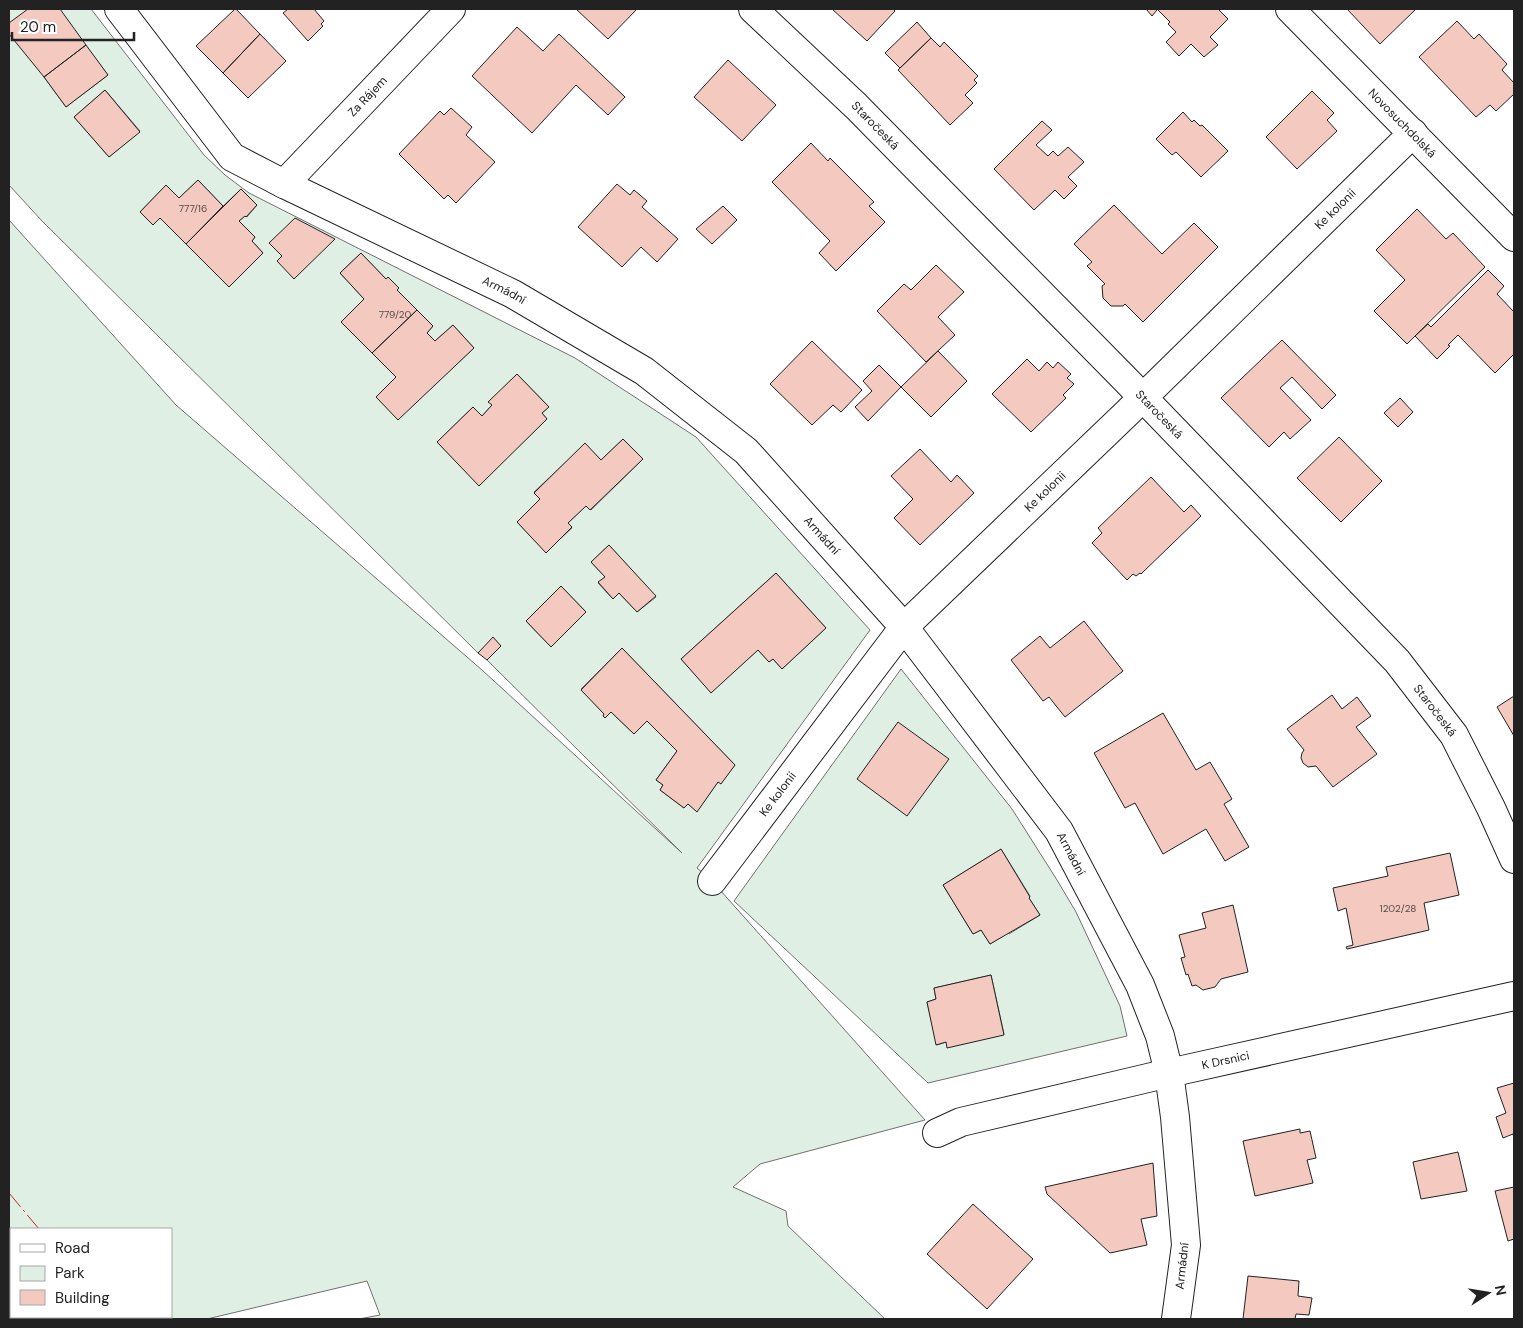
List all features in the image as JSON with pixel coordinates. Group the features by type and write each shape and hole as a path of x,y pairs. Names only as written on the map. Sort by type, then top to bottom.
{"street":[{"name":"Armádní","path":"119,9 232,156 284,184 513,294 644,371 746,451 904,627 1059,831 1140,985 1160,1036 1169,1073 1175,1117 1186,1245 1176,1319"},
{"name":"Za Rájem","path":"284,184 450,9"},
{"name":"Staročeská","path":"753,9 856,106 1143,398 1396,662 1454,735 1491,808 1514,859"},
{"name":"Novosuchdolská","path":"1290,9 1514,237"},
{"name":"Ke kolonii","path":"712,882 904,627 1143,398 1413,133"},
{"name":"K Drsnici","path":"937,1133 961,1122 1169,1073 1514,996"}],"green space":[{"path":"9,9 91,9 204,155 225,175 249,193 575,358 696,437 870,630 697,868 712,881 925,1120 760,1164 733,1187 786,1211 788,1226 885,1319 359,1319 380,1315 367,1281 207,1319 9,1319 9,220 176,405 482,670 682,853 487,660 501,646 493,638 478,653 42,221 9,185","holes":["85,45 108,75 66,107 44,77","105,90 140,131 109,157 74,117","198,180 223,206 241,189 257,205 247,217 245,216 239,221 255,237 252,241 263,253 229,286 160,218 153,224 140,212 165,186 179,198","361,253 386,279 388,277 399,288 397,290 433,326 427,333 435,341 453,325 474,348 398,419 376,397 396,377 341,322 364,299 340,273","517,374 549,407 542,413 547,419 479,485 437,442 473,407 482,416 492,405 489,402","623,439 643,459 591,510 586,506 568,523 572,528 546,552 517,522 540,499 534,492 585,444 601,460","609,545 656,597 637,612 619,593 612,598 598,583 605,577 591,562","776,573 826,628 782,669 773,659 769,662 758,650 711,692 681,659","561,586 586,612 551,647 526,621","622,648 735,765 721,783 718,782 697,811 688,804 684,808 660,790 663,785 656,780 677,751 647,721 634,734 611,712 605,718 604,714 581,689"]},
{"path":"901,669 1012,809 1057,880 1076,912 1120,1006 1127,1036 928,1083 734,901","holes":["1001,849 1040,915 990,944 981,930 973,934 943,885","991,975 1004,1034 948,1047 946,1042 937,1045 927,1002 936,999 934,988"]}],"building":[{"path":"28,9 60,9 86,45 44,77 9,34 9,23"},
{"path":"235,9 260,34 223,73 196,46"},
{"path":"288,9 314,9 324,21 321,24 323,26 308,41 283,13"},
{"path":"576,9 637,9 608,39"},
{"path":"832,9 893,9 895,11 867,41"},
{"path":"1146,9 1157,9 1157,10 1152,16"},
{"path":"1157,9 1218,9 1228,19 1210,37 1218,45 1204,57 1191,44 1179,56 1166,42 1176,32 1168,24 1170,22"},
{"path":"1347,9 1416,9 1380,44"},
{"path":"1457,21 1474,39 1479,34 1507,64 1502,70 1514,83 1514,94 1496,111 1490,105 1476,117 1419,57"},
{"path":"917,22 931,38 900,68 885,53"},
{"path":"517,27 543,51 559,34 625,97 608,115 576,85 532,133 472,76"},
{"path":"260,34 286,61 248,98 223,73"},
{"path":"931,38 940,47 944,42 978,76 974,80 977,83 965,95 973,103 950,125 898,70"},
{"path":"86,45 108,75 66,107 44,77"},
{"path":"728,60 776,105 742,141 694,97"},
{"path":"105,90 140,132 109,157 74,117"},
{"path":"1312,91 1334,113 1327,120 1337,131 1297,169 1266,137"},
{"path":"451,108 472,127 466,135 495,162 456,203 448,195 444,199 399,154 440,111 444,115"},
{"path":"1183,112 1192,122 1194,120 1200,126 1202,125 1228,151 1201,177 1176,152 1172,155 1156,139"},
{"path":"1042,121 1052,130 1036,145 1048,156 1053,151 1058,156 1068,147 1084,162 1068,177 1077,186 1064,199 1055,190 1034,210 994,169"},
{"path":"811,143 828,161 830,158 874,202 869,206 885,222 836,271 819,253 830,241 772,182"},
{"path":"198,180 223,206 186,244 160,218 153,225 140,212 166,185 179,198"},
{"path":"617,184 630,195 634,190 647,201 642,207 678,239 657,262 641,247 622,267 578,227"},
{"path":"241,189 257,205 246,217 239,221 255,237 252,241 263,253 229,287 186,244"},
{"path":"1114,205 1162,254 1194,223 1218,247 1143,322 1125,304 1123,306 1111,306 1103,298 1102,286 1105,284 1087,266 1092,262 1074,244"},
{"path":"723,206 737,220 712,244 696,229"},
{"path":"1417,209 1446,239 1453,233 1485,267 1407,344 1374,311 1405,280 1376,250"},
{"path":"295,218 335,239 294,279 277,261 282,256 269,243"},
{"path":"361,253 386,279 388,277 399,288 397,290 417,310 372,353 341,322 364,299 340,273"},
{"path":"936,265 964,292 938,317 955,335 926,362 877,311 904,284 911,290"},
{"path":"1488,270 1504,286 1497,294 1514,312 1514,356 1495,373 1458,335 1437,359 1415,336 1428,324 1431,327"},
{"path":"417,310 433,326 427,333 435,341 453,325 474,348 398,420 376,397 396,377 372,353"},
{"path":"1282,340 1336,395 1322,409 1292,377 1280,388 1311,420 1290,439 1284,432 1269,447 1221,398"},
{"path":"812,341 862,390 841,412 833,405 812,425 770,384"},
{"path":"938,351 967,381 931,417 901,387"},
{"path":"1027,359 1039,371 1047,362 1053,368 1058,362 1071,374 1067,378 1074,384 1063,395 1066,398 1031,432 992,394"},
{"path":"879,365 901,387 868,421 855,407 872,391 863,381"},
{"path":"517,374 549,407 542,413 547,419 479,486 437,442 473,407 482,416 492,405 488,402"},
{"path":"1400,398 1413,412 1398,427 1384,413"},
{"path":"1339,437 1382,481 1341,522 1297,478"},
{"path":"623,439 643,459 590,510 586,506 568,523 572,527 546,553 517,522 540,499 534,493 585,443 601,460"},
{"path":"920,449 951,482 957,475 974,493 920,545 894,518 913,499 891,476"},
{"path":"1151,477 1184,512 1191,505 1201,516 1141,574 1136,576 1133,574 1127,580 1092,543 1102,533 1098,528"},
{"path":"609,545 656,596 637,612 619,593 613,599 598,582 605,577 591,562"},
{"path":"776,573 826,628 782,669 773,659 769,662 758,650 711,693 681,659"},
{"path":"561,586 586,612 551,647 526,621"},
{"path":"1084,621 1123,671 1065,717 1049,697 1043,701 1011,660 1040,636 1050,648"},
{"path":"493,637 501,646 487,660 478,653"},
{"path":"622,648 735,765 721,784 718,782 697,812 688,804 684,808 660,790 663,785 656,780 677,751 647,721 634,734 611,712 605,718 604,714 581,690"},
{"path":"1332,695 1342,709 1357,697 1371,716 1356,727 1377,754 1333,787 1316,766 1308,767 1303,763 1301,758 1304,750 1287,729"},
{"path":"1514,696 1514,736 1497,707"},
{"path":"1163,713 1196,770 1210,762 1232,799 1224,804 1249,847 1225,861 1206,829 1163,854 1135,803 1125,808 1094,753"},
{"path":"898,722 949,759 907,816 857,779"},
{"path":"1001,849 1040,915 990,944 981,930 973,934 943,885"},
{"path":"1450,853 1459,895 1424,903 1429,930 1347,949 1346,947 1353,945 1346,908 1338,911 1333,888 1388,876 1386,867"},
{"path":"1233,905 1248,972 1221,979 1215,987 1203,990 1196,985 1192,986 1188,974 1186,975 1181,958 1185,957 1179,935 1206,928 1202,913"},
{"path":"991,975 1004,1035 947,1048 946,1042 936,1045 927,1002 936,999 934,988"},
{"path":"1514,1083 1514,1138 1513,1134 1503,1138 1496,1117 1506,1113 1497,1088"},
{"path":"1300,1129 1300,1133 1310,1131 1316,1158 1307,1160 1313,1183 1255,1196 1243,1141"},
{"path":"1458,1152 1467,1191 1421,1199 1413,1162"},
{"path":"1153,1163 1157,1216 1141,1219 1147,1245 1110,1253 1047,1194 1045,1187"},
{"path":"1514,1187 1514,1239 1508,1241 1495,1191"},
{"path":"973,1204 1033,1259 987,1309 927,1254"},
{"path":"1248,1276 1299,1281 1298,1296 1312,1298 1309,1315 1296,1314 1295,1319 1243,1319"}],"power":[{"path":"9,1193 38,1228"}]}
